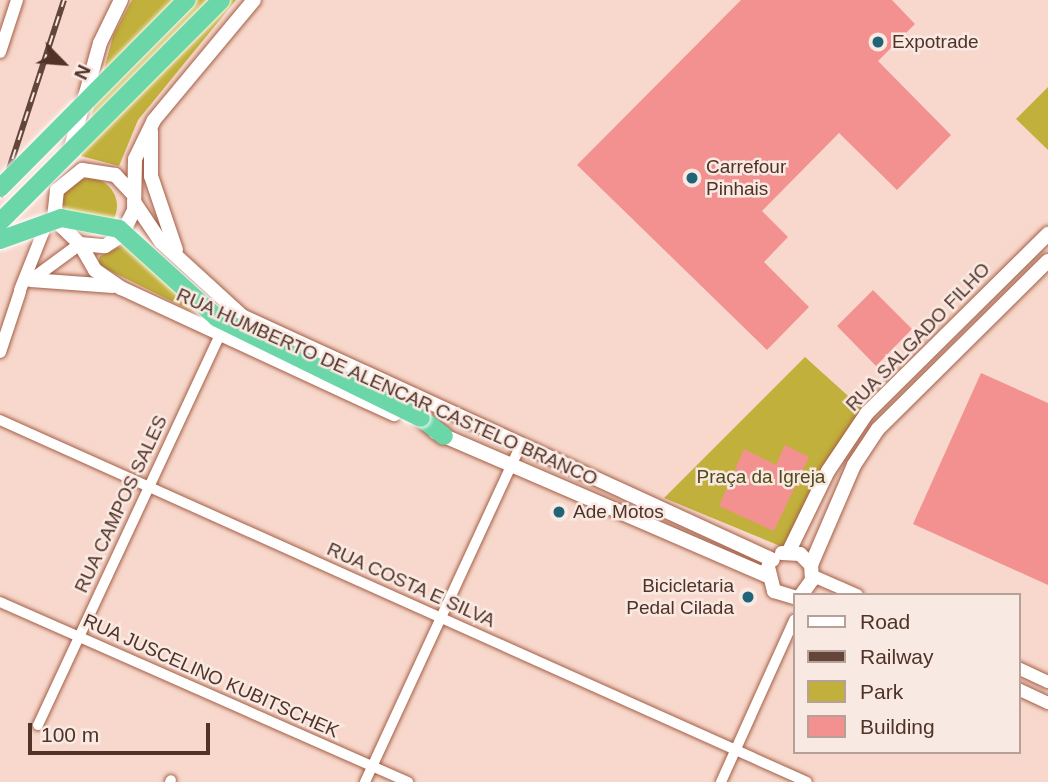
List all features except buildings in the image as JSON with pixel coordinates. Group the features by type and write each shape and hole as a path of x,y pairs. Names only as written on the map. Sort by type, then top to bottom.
{"highway":[{"path":"0,188 187,0"},
{"path":"0,222 221,0"},
{"path":"0,240 61,218 106,224 146,248 217,318 421,418 444,436"}],"main road":[{"path":"121,0 100,43 53,209 58,227 80,244 113,242 130,222 135,159 154,120 254,0"},
{"path":"154,120 152,183 184,265"},
{"path":"62,182 93,169 116,175 133,198"},
{"name":"RUA HUMBERTO DE ALENCAR CASTELO BRANCO","path":"133,198 184,265 242,316 520,447 773,559"},
{"name":"RUA SALGADO FILHO","path":"789,551 852,434 928,352 1048,234"},
{"name":"RUA HUMBERTO DE ALENCAR CASTELO BRANCO","path":"80,244 95,270 121,288 219,337 767,576"},
{"name":"RUA SALGADO FILHO","path":"812,571 867,445 941,366 1048,261"},
{"path":"24,288 121,288"},
{"path":"928,352 941,366"},
{"path":"852,434 867,445"},
{"path":"793,593 774,591 767,576 773,559 789,551 812,571 803,593"}],"street":[{"path":"0,52 17,0"},
{"path":"0,352 53,209"},
{"path":"24,288 80,244"},
{"name":"RUA CAMPOS SALES","path":"38,725 219,337"},
{"name":"RUA COSTA E SILVA","path":"0,420 807,782"},
{"path":"365,782 520,447"},
{"path":"812,571 852,593"},
{"name":"RUA JUSCELINO KUBITSCHEK","path":"0,601 408,782"},
{"path":"721,782 792,624"},
{"path":"1020,669 1048,682"},
{"path":"1020,691 1048,703"}],"green space":[{"path":"132,0 236,0 138,120 119,166 81,156 113,36"},
{"path":"1048,87 1048,150 1016,119"},
{"path":"89,178 100,180 109,186 115,195 115,217 109,226 100,232 89,234 78,232 69,226 63,217 61,206 63,195 69,186 78,180"},
{"path":"129,243 210,320 98,265 100,256"},
{"name":"Praça da Igreja","path":"805,357 867,413 785,548 664,498"}],"railway":[{"path":"0,197 64,0"}],"place":[{"name":"Expotrade","path":"878,42"},
{"name":"Carrefour Pinhais","path":"692,178"},
{"name":"Ade Motos","path":"559,512"},
{"name":"Bicicletaria Pedal Cilada","path":"748,597"}]}
